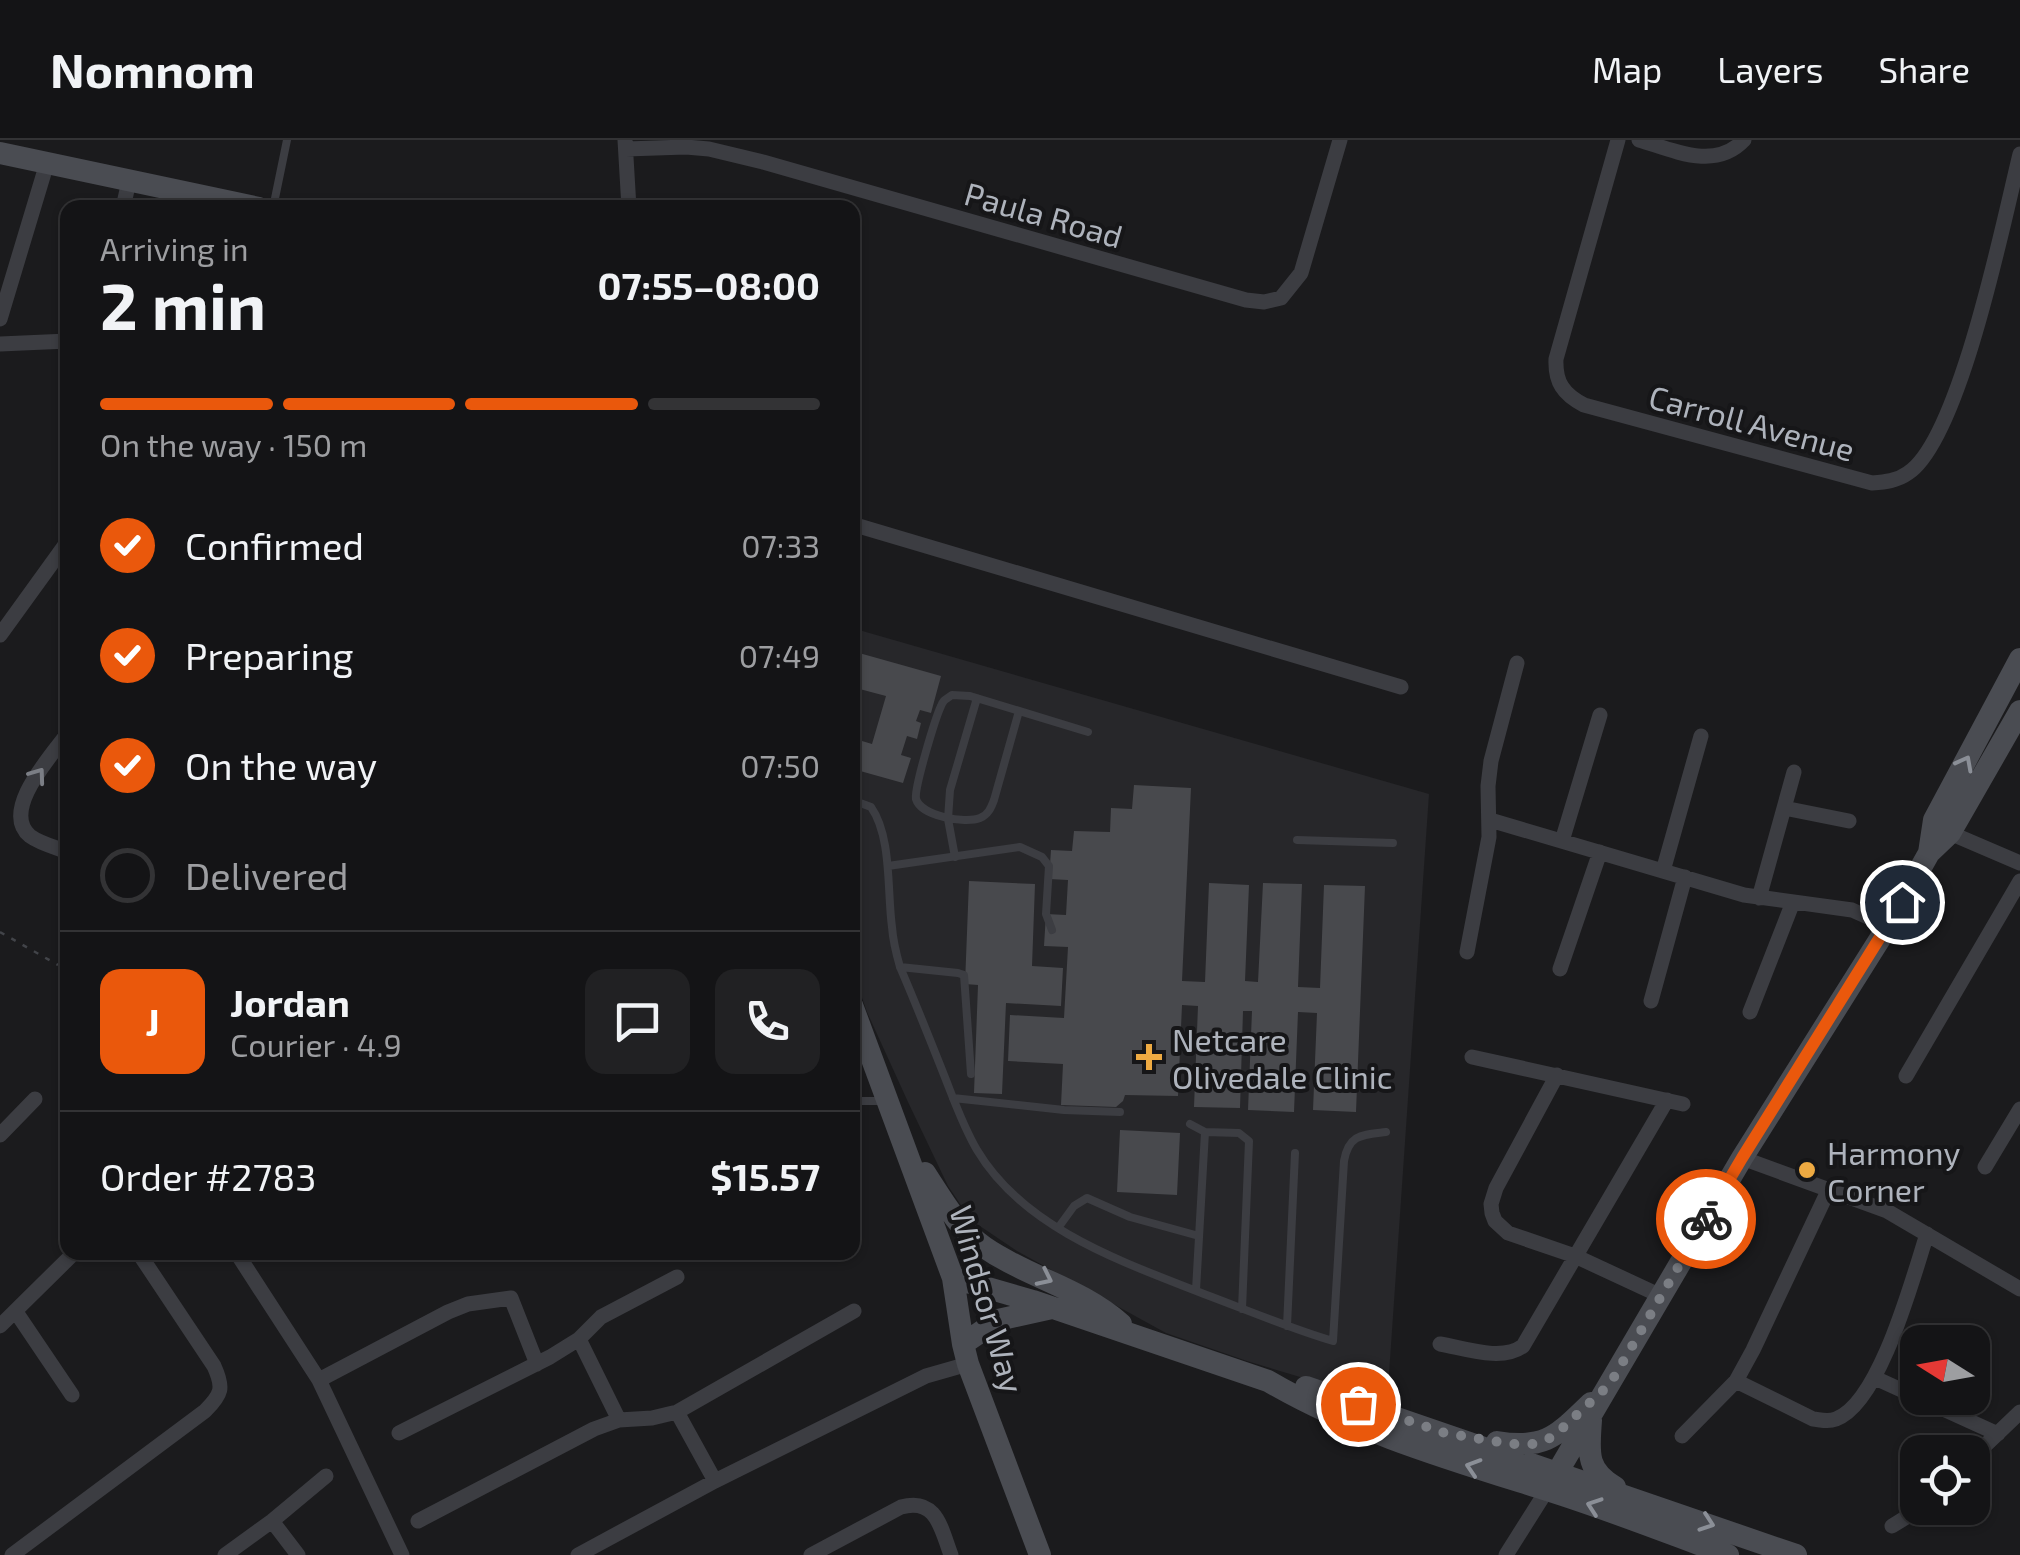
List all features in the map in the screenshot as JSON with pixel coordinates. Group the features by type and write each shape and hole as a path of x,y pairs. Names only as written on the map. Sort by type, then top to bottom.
{"street":[{"name":"Paula Road","path":"626,144 709,149 763,162 1227,295 1264,302 1280,298 1301,273 1340,140"},
{"name":"Carroll Avenue","path":"1618,140 1556,358 1560,387 1584,405 1872,483 1890,482 1922,461 1949,410 1988,288 2020,154"},
{"path":"1638,140 1706,158 1725,154 1744,140"},
{"path":"626,144 629,200"},
{"path":"0,153 222,200"},
{"path":"0,319 47,163"},
{"path":"124,200 128,180"},
{"path":"0,344 60,341"},
{"path":"860,526 1401,687"},
{"path":"0,635 60,551"},
{"path":"1929,853 1934,820 2020,659"},
{"path":"1467,952 1486,858 1491,761 1518,663"},
{"path":"1506,1555 1742,1158 1888,926 1929,853 1950,833 2020,711"},
{"path":"1562,840 1600,716"},
{"path":"1663,871 1701,736"},
{"path":"60,744 22,796 18,811 22,829 60,849"},
{"path":"1759,898 1794,772"},
{"path":"1784,808 1848,822"},
{"path":"1490,820 1759,898 1852,910 1888,926"},
{"path":"1950,833 2020,864"},
{"path":"1560,969 1600,852"},
{"path":"1652,1001 1684,877"},
{"path":"1906,1076 2020,882"},
{"path":"1750,1012 1793,902"},
{"name":"Windsor Way","path":"860,1026 953,1278 966,1354 1040,1555"},
{"path":"1440,1344 1497,1354 1516,1352 1675,1102 1472,1056"},
{"path":"1557,1075 1496,1188 1491,1204 1495,1221 1508,1233 1575,1256 1662,1296"},
{"path":"0,1135 35,1098"},
{"path":"1985,1168 2020,1108"},
{"path":"904,1141 962,1228 981,1245 1096,1304 1130,1333"},
{"path":"1742,1158 1888,1211 2020,1289"},
{"path":"1682,1436 1736,1380 1754,1350 1829,1189"},
{"path":"1736,1380 1797,1412 1827,1421 1840,1418 1875,1378 1927,1234"},
{"path":"0,1326 67,1260"},
{"path":"12,1555 205,1412 219,1394 222,1386 214,1366 143,1260"},
{"path":"241,1260 319,1380 402,1555"},
{"path":"398,1434 537,1364 580,1339 601,1317 677,1278"},
{"path":"953,1278 1445,1433 1728,1555"},
{"path":"319,1380 448,1312 468,1304 510,1298 537,1364"},
{"path":"578,1555 966,1354 998,1320 1055,1308"},
{"path":"418,1520 594,1429 619,1420 677,1412 854,1311"},
{"path":"16,1312 72,1394"},
{"path":"580,1339 619,1420"},
{"path":"1875,1378 1998,1434"},
{"path":"1268,1380 1404,1444 1647,1503 1796,1555"},
{"path":"1445,1433 1511,1444 1544,1442 1610,1384"},
{"path":"677,1412 715,1482"},
{"path":"1990,1441 2020,1412"},
{"path":"1591,1416 1589,1450 1595,1470 1610,1484 1647,1503"},
{"path":"225,1555 326,1476"},
{"path":"811,1555 901,1507 918,1504 932,1512 951,1555"},
{"path":"272,1520 298,1555"},
{"path":"1892,1526 1900,1521"}],"lane":[{"path":"275,200 288,140"},
{"path":"1019,711 990,810 984,818 948,818 921,806 916,790 942,704 952,695 977,698 1088,732"},
{"path":"955,857 948,818 950,790 977,698"},
{"path":"860,803 871,807 876,815 888,866 891,924 900,966 977,1151 997,1177 1058,1228 1104,1254 1333,1341 1346,1148 1353,1139 1386,1132"},
{"path":"1297,840 1393,843"},
{"path":"888,866 1020,847 1042,857 1049,866 1046,914 1052,930"},
{"path":"900,966 964,975 971,1074"},
{"path":"953,1098 1120,1112"},
{"path":"860,1101 889,1101"},
{"path":"1190,1124 1205,1132 1239,1133 1249,1141 1242,1308"},
{"path":"1196,1290 1205,1132"},
{"path":"1287,1326 1295,1152"},
{"path":"1058,1228 1074,1206 1087,1198 1130,1217 1199,1236"}],"path":[{"path":"0,932 58,965"}],"shaded area":[{"name":"Netcare Olivedale Clinic","path":"860,630 1429,794 1387,1403 1166,1333 1017,1251 971,1220 948,1186 860,992"}],"building":[{"path":"860,653 941,676 931,713 920,710 917,739 907,736 901,755 911,758 903,783 860,771 862,741 872,744 886,696 860,689"},
{"path":"1134,785 1191,788 1182,981 1205,982 1209,883 1249,885 1245,981 1258,982 1263,883 1302,884 1298,987 1320,988 1324,885 1365,886 1356,1112 1313,1110 1317,1013 1298,1012 1294,1112 1248,1110 1252,1011 1243,1011 1240,1108 1194,1107 1198,1006 1182,1005 1178,1096 1125,1095 1116,1107 1061,1105 1063,1064 1008,1061 1010,1015 1064,1018 1068,947 1044,946 1046,914 1066,915 1068,880 1049,879 1051,850 1072,851 1074,831 1110,832 1111,808 1132,809"},
{"path":"969,881 1035,884 1032,966 1063,968 1061,1006 1006,1003 1002,1094 974,1093 978,985 965,984"},
{"path":"1120,1130 1180,1133 1177,1195 1117,1192"}],"way so far":[{"path":"1358,1404 1445,1433 1511,1444 1544,1442 1610,1384 1706,1219"}],"place":[{"name":"Netcare Olivedale Clinic","path":"1149,1057"},
{"name":"Harmony Corner","path":"1807,1170"}],"route":[{"path":"1706,1219 1902,902"}]}
